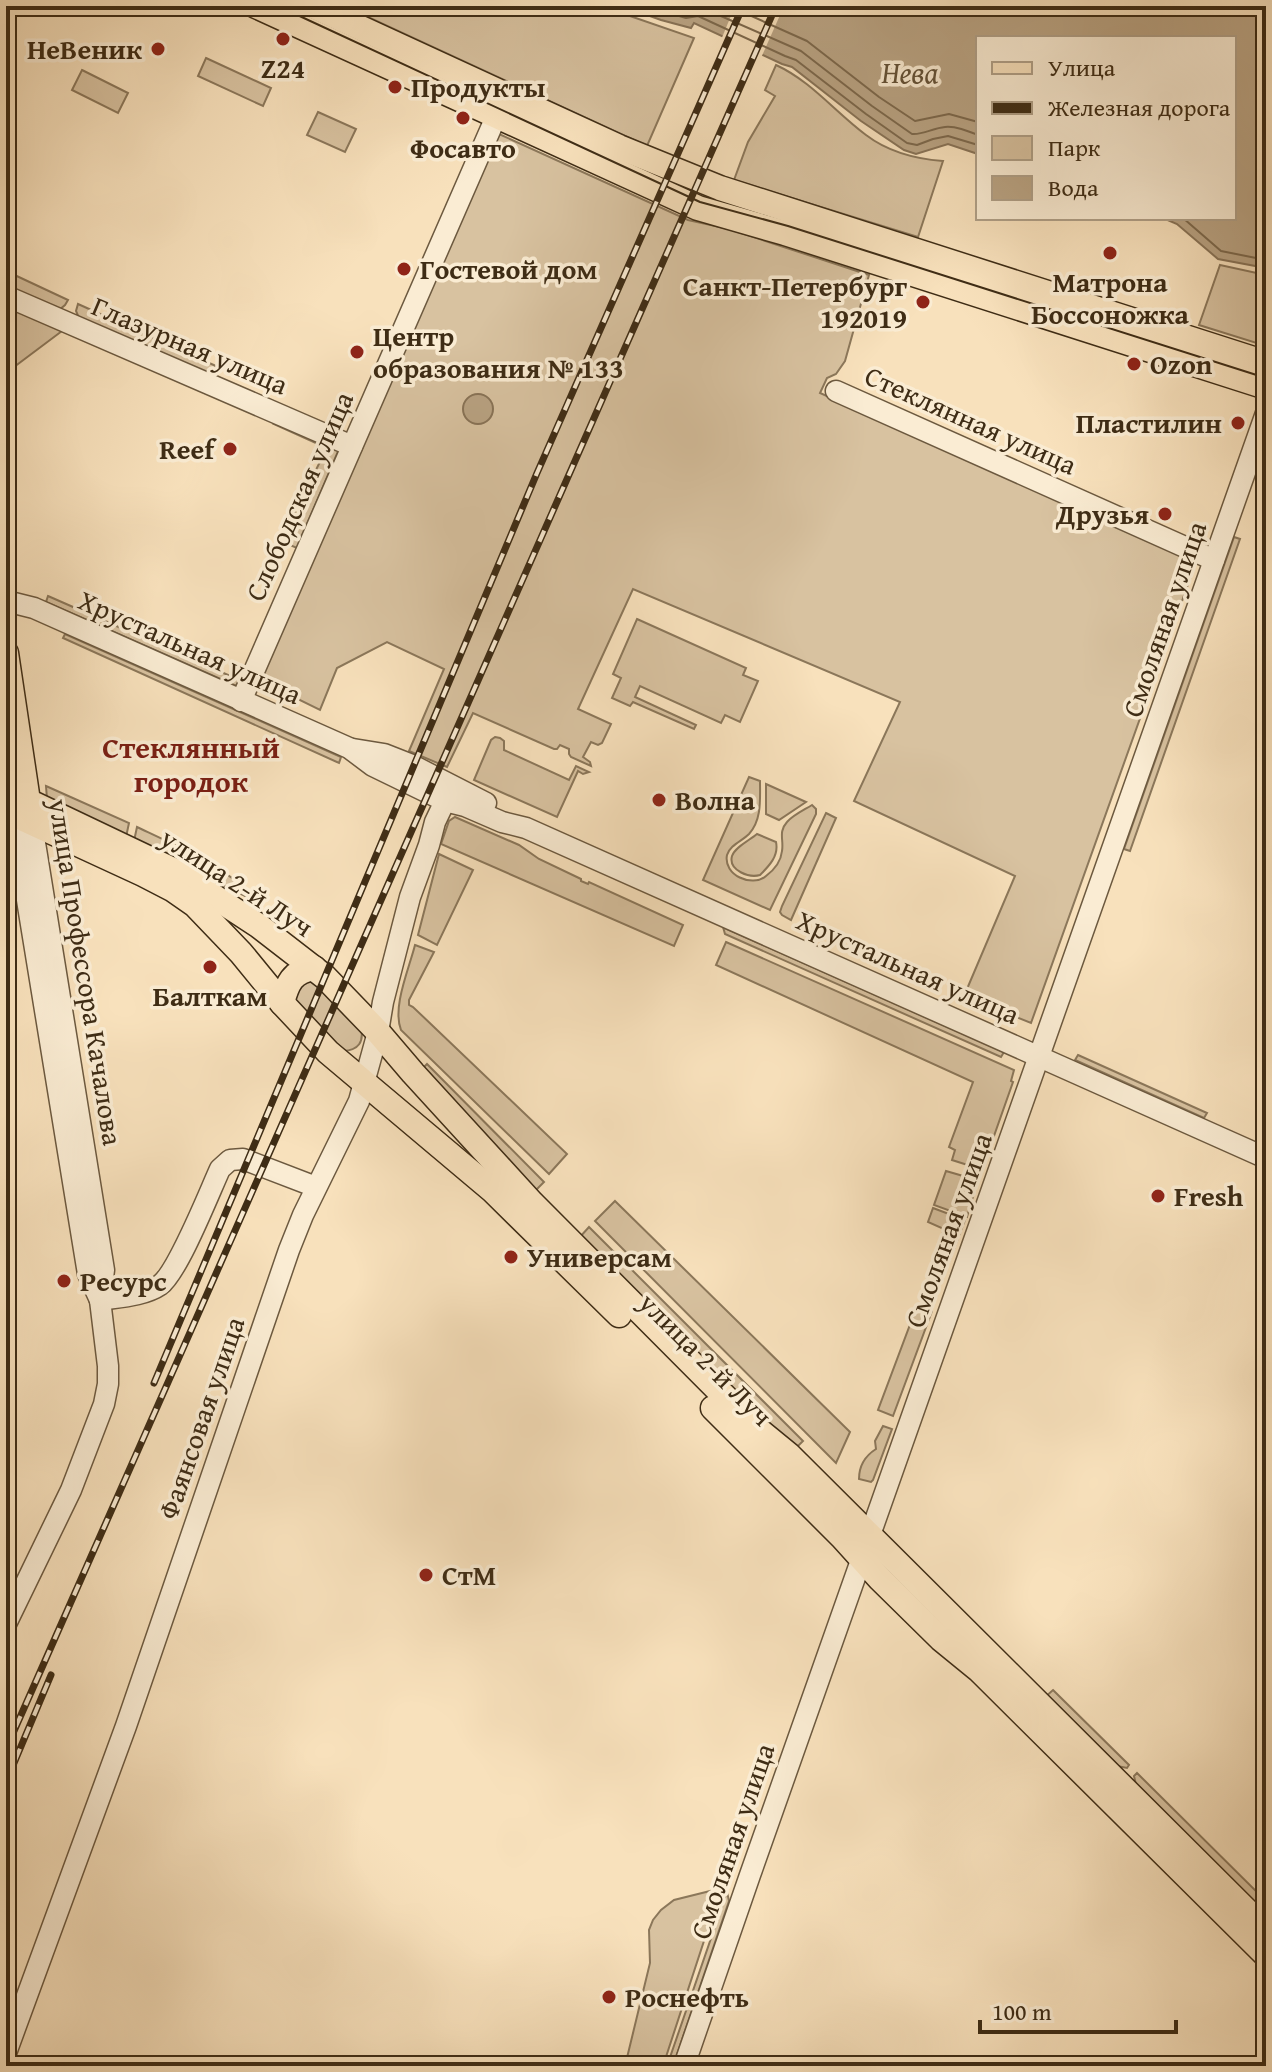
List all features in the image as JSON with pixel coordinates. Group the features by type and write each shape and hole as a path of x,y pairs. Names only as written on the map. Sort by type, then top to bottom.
{"main road":[{"path":"256,6 501,106 720,188 1266,363"},
{"path":"313,6 698,208 1266,387"},
{"name":"улица Профессора Качалова","path":"6,653 24,813"},
{"name":"улица Профессора Качалова","path":"6,764 24,813"},
{"name":"улица 2-й Луч","path":"24,813 175,871 248,919 325,977 532,1203 745,1417 789,1455 866,1546 880,1579 941,1639 987,1678 1266,1955"},
{"name":"улица 2-й Луч","path":"24,813 143,874 185,898 203,913 319,1044 520,1216 1266,1930"},
{"path":"282,1003 289,981 296,973 314,968"}],"street":[{"name":"Слободская улица","path":"241,701 501,106"},
{"name":"Глазурная улица","path":"6,296 352,446"},
{"name":"Стеклянная улица","path":"836,391 1214,560"},
{"name":"Смоляная улица","path":"684,2066 1266,413"},
{"name":"Хрустальная улица","path":"6,601 34,608 349,748 373,766 445,801 526,828 1266,1158"},
{"name":"Хрустальная улица","path":"349,748 379,752 412,765 506,813 526,828"},
{"name":"Фаянсовая улица","path":"6,2053 126,1726 289,1250 359,1101 410,897 445,801"},
{"name":"улица Профессора Качалова","path":"6,1624 65,1502 92,1438 108,1384 100,1300 104,1270 24,813"},
{"path":"100,1300 143,1292 163,1283 174,1267 220,1169 230,1160 243,1159 316,1187"}],"green space":[{"path":"344,6 579,6 630,16 694,38 647,146"},
{"path":"206,58 271,88 263,106 198,76"},
{"path":"776,65 800,79 874,141 902,153 943,161 918,237 734,180 748,142 775,96 765,90"},
{"path":"82,70 128,93 118,113 72,90"},
{"path":"318,112 356,129 345,152 307,135"},
{"path":"499,134 688,220 729,229 869,275 845,361 836,374 827,378 820,393 1196,562 1031,1023 964,996 1015,876 854,801 900,702 633,589 578,709 611,724 602,743 591,742 583,757 591,766 571,757 569,749 560,745 554,749 473,713 447,767 409,751 444,669 387,642 337,668 320,710 257,679"},
{"path":"1220,265 1266,275 1266,346 1199,325"},
{"path":"6,271 68,300 59,310 6,289"},
{"path":"6,304 62,331 6,373"},
{"path":"78,304 216,366 210,377 79,318 76,311"},
{"path":"277,422 339,449 297,548 280,541 327,448 274,424"},
{"path":"1234,537 1240,539 1130,851 1124,849"},
{"path":"48,596 244,682 234,685 46,602"},
{"path":"637,619 746,668 743,675 758,681 740,722 725,715 721,723 640,686 635,697 696,725 694,729 633,702 630,706 612,698 621,678 613,674"},
{"path":"65,634 341,757 339,763 63,638"},
{"path":"495,737 504,741 504,750 569,780 576,766 589,772 583,774 578,771 557,817 474,780"},
{"path":"749,777 760,781 758,816 749,834 727,855 729,868 740,878 753,881 769,874 781,855 784,826 812,805 816,809 770,910 703,880"},
{"path":"766,784 806,802 779,820 766,814"},
{"path":"46,786 129,823 126,837 47,799"},
{"path":"826,813 836,818 791,920 780,912"},
{"path":"455,817 519,845 581,881 683,925 674,946 441,844 449,821"},
{"path":"137,827 214,866 255,897 253,900 134,841"},
{"path":"757,834 776,842 776,852 760,875 751,875 733,866 732,856"},
{"path":"439,854 473,870 437,945 418,935"},
{"path":"723,927 1004,1052 1001,1057 725,934"},
{"path":"726,942 1014,1070 1013,1082 983,1167 952,1160 955,1150 949,1147 973,1082 716,965"},
{"path":"415,945 434,952 409,1005 567,1154 549,1174 401,1030 400,999"},
{"path":"310,979 361,1027 362,1037 357,1047 343,1051 298,1011 295,990"},
{"path":"1078,1055 1207,1113 1204,1118 1075,1060"},
{"path":"427,1064 544,1182 534,1192 422,1069"},
{"path":"946,1171 977,1183 967,1217 934,1205"},
{"path":"615,1201 850,1432 836,1463 595,1221"},
{"path":"933,1208 965,1220 949,1262 935,1256 944,1229 928,1222"},
{"path":"589,1227 803,1441 797,1447 760,1418 579,1238"},
{"path":"921,1304 932,1311 893,1416 878,1410 917,1306"},
{"path":"883,1426 892,1429 873,1480 859,1479 861,1465 876,1449 875,1441"},
{"path":"1053,1690 1129,1765 1127,1768 1112,1765 1044,1698"},
{"path":"1137,1773 1265,1900 1262,1904 1250,1901 1137,1789 1134,1776"},
{"path":"721,1889 663,2066 625,2066 650,1963 649,1930 653,1920 674,1900"},
{"path":"727,1892 729,1901 673,2066 667,2066"}],"water":[{"name":"Нева","path":"622,6 1266,6 1266,268 1218,259 1177,224 1168,220 1236,220 1236,36 976,36 976,153 948,144 916,154 904,150 861,121 792,67 694,23 691,28"},
{"path":"478,394 484,395 492,403 492,415 484,423 478,424 472,423 464,415 463,409 464,403 472,395"}],"pier":[{"path":"735,6 784,6 761,58 721,40"}],"tram line":[{"path":"278,6 700,202 788,226 1266,378"}],"railway":[{"path":"154,1383 537,473 743,6"},
{"path":"6,1749 776,6"},
{"path":"6,1782 51,1675"}],"place":[{"name":"Z24","path":"283,39"},
{"name":"НеВеник","path":"158,49"},
{"name":"Продукты","path":"395,87"},
{"name":"Фосавто","path":"463,118"},
{"name":"Матрона Боссоножка","path":"1110,253"},
{"name":"Гостевой дом","path":"404,269"},
{"name":"Санкт-Петербург 192019","path":"923,302"},
{"name":"Центр образования № 133","path":"357,352"},
{"name":"Ozon","path":"1134,364"},
{"name":"Пластилин","path":"1238,423"},
{"name":"Reef","path":"230,449"},
{"name":"Друзья","path":"1165,514"},
{"name":"Волна","path":"659,800"},
{"name":"Балткам","path":"210,967"},
{"name":"Fresh","path":"1158,1196"},
{"name":"Универсам","path":"511,1257"},
{"name":"Ресурс","path":"64,1281"},
{"name":"СтМ","path":"426,1575"},
{"name":"Роснефть","path":"609,1997"}],"district":[{"name":"Стеклянный городок","path":"191,765"}]}
